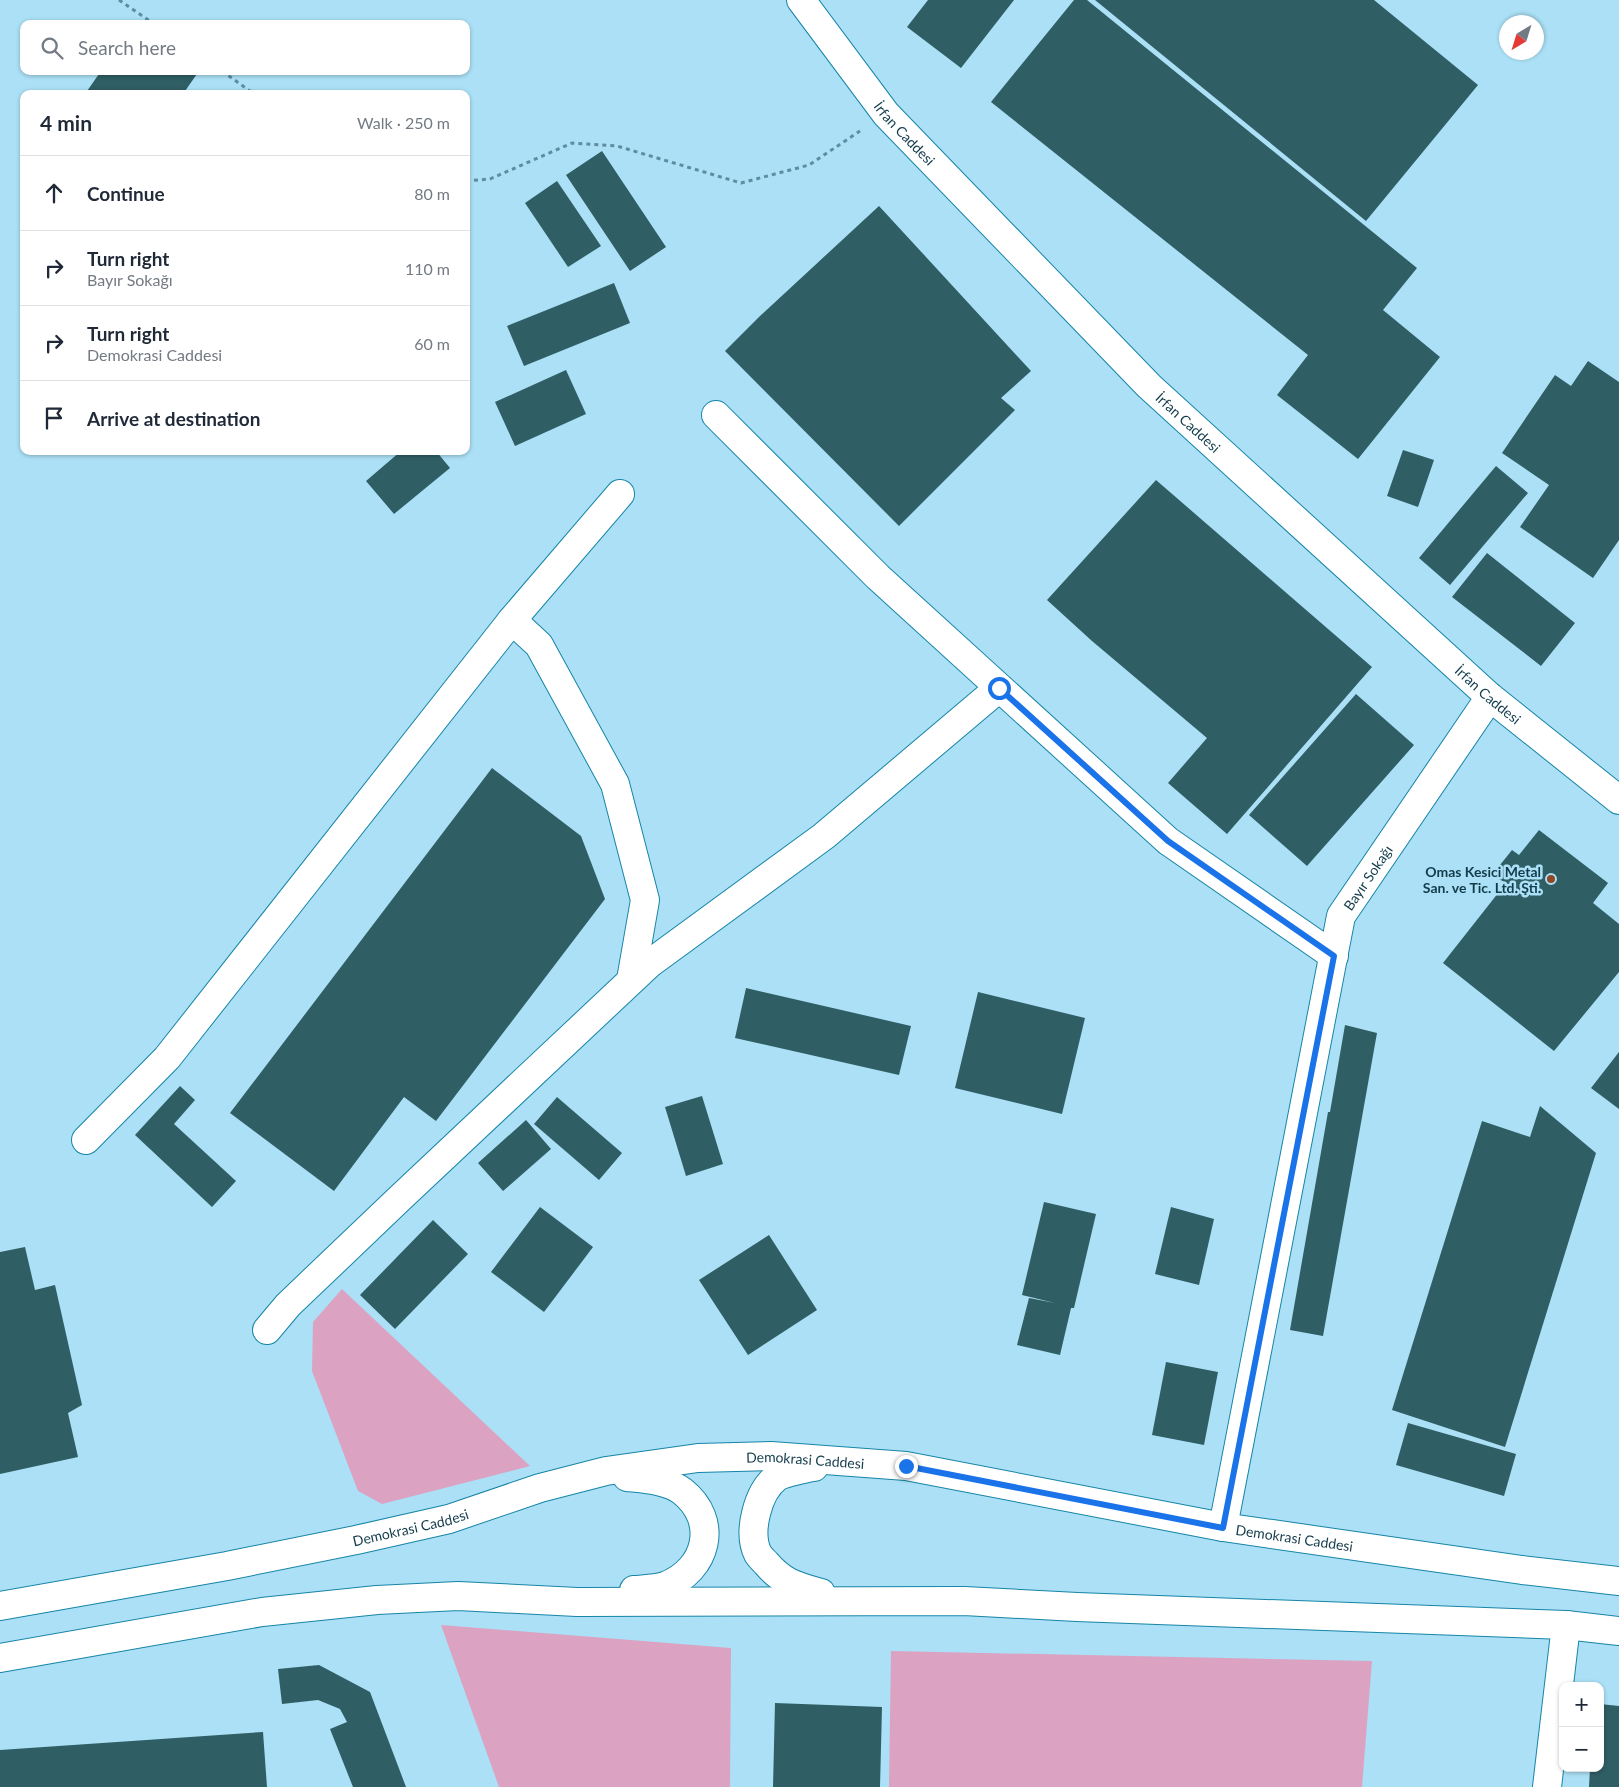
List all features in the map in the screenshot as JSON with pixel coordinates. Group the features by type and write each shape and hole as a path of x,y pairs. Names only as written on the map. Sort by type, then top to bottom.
{"main road":[{"name":"İrfan Caddesi","path":"801,0 886,114 1149,386 1490,697 1619,800"},
{"path":"716,415 878,577 1168,841 1334,956"},
{"path":"86,1140 167,1058 512,620 620,494"},
{"path":"512,620 539,645 615,784 645,900 631,980"},
{"path":"268,1330 288,1305 649,964 824,836 999,688"},
{"name":"Bayır Sokağı","path":"1223,1528 1341,916 1490,697"},
{"name":"Demokrasi Caddesi","path":"0,1606 227,1566 356,1540 449,1519 540,1488 606,1471 698,1458 771,1456 906,1466 1223,1528 1619,1581"},
{"path":"872,1601 820,1593 796,1586 777,1576 758,1554 754,1532 756,1510 766,1489 778,1476 810,1468 906,1466"},
{"path":"540,1488 627,1477 656,1480 681,1491 698,1508 706,1528 702,1550 689,1571 664,1586 558,1601"},
{"path":"0,1658 252,1613 377,1600 458,1596 558,1601 964,1601 1566,1625 1619,1631"},
{"path":"1547,1787 1566,1625"}],"path":[{"path":"120,0 148,20"},
{"path":"228,75 248,90"},
{"path":"470,180 490,178 572,143 617,146 741,183 809,165 886,114"}],"shaded area":[{"path":"342,1289 530,1466 382,1504 358,1491 312,1371 313,1322"},
{"path":"441,1625 731,1648 730,1787 499,1787"},
{"path":"891,1651 1372,1661 1362,1787 889,1787"}],"building":[{"path":"928,0 1014,0 961,68 907,27"},
{"path":"1074,0 1087,0 1417,268 1383,310 1440,357 1358,459 1277,395 1308,355 991,102"},
{"path":"1095,0 1374,0 1478,85 1366,221"},
{"path":"98,75 196,75 186,90 88,90"},
{"path":"602,151 666,247 630,271 566,175"},
{"path":"557,181 601,246 568,267 525,203"},
{"path":"879,206 1031,371 1001,398 1015,410 899,526 725,351"},
{"path":"614,283 630,323 524,366 507,326"},
{"path":"1588,361 1619,382 1619,540 1593,578 1520,527 1549,485 1502,453 1555,375 1571,386"},
{"path":"566,370 586,414 515,446 495,402"},
{"path":"1403,450 1434,460 1418,507 1387,496"},
{"path":"396,455 439,455 450,468 394,514 366,481"},
{"path":"1496,466 1528,493 1450,585 1419,558"},
{"path":"1156,480 1372,667 1227,834 1168,783 1207,738 1092,641 1047,600"},
{"path":"1487,553 1575,623 1541,666 1452,597"},
{"path":"1356,694 1414,745 1307,866 1249,815"},
{"path":"492,768 581,836 605,899 436,1121 404,1097 334,1191 230,1113"},
{"path":"1539,830 1608,883 1593,903 1619,924 1619,972 1554,1051 1443,963 1506,883 1492,875 1512,850 1519,855"},
{"path":"746,988 911,1026 899,1075 735,1038"},
{"path":"978,992 1085,1018 1062,1114 955,1088"},
{"path":"1345,1025 1377,1033 1323,1336 1290,1330"},
{"path":"1619,1052 1619,1109 1591,1088"},
{"path":"180,1086 195,1100 174,1124 236,1181 212,1207 135,1135"},
{"path":"702,1096 723,1164 686,1176 665,1107"},
{"path":"557,1097 622,1153 599,1180 534,1124"},
{"path":"1540,1106 1596,1153 1505,1447 1392,1410 1482,1121 1530,1137"},
{"path":"526,1120 551,1149 503,1191 478,1163"},
{"path":"1044,1202 1096,1214 1074,1308 1071,1308 1060,1355 1017,1345 1029,1298 1055,1303 1022,1295"},
{"path":"540,1207 593,1247 544,1312 491,1272"},
{"path":"1171,1207 1214,1219 1199,1285 1155,1274"},
{"path":"433,1220 468,1254 395,1329 360,1295"},
{"path":"769,1235 817,1310 748,1355 699,1280"},
{"path":"25,1247 35,1290 55,1285 82,1405 68,1413 78,1457 0,1474 0,1252"},
{"path":"1166,1362 1218,1372 1204,1445 1152,1435"},
{"path":"1408,1423 1516,1454 1504,1496 1396,1465"},
{"path":"319,1665 370,1692 406,1787 353,1787 330,1729 347,1722 340,1709 318,1700 282,1704 278,1669"},
{"path":"775,1703 882,1707 880,1787 773,1787"},
{"path":"1604,1704 1619,1706 1619,1787 1589,1787 1590,1772 1604,1772"},
{"path":"263,1732 267,1787 0,1787 0,1750"}],"place":[{"name":"Omas Kesici Metal San. ve Tic. Ltd. Şti.","path":"1551,879"}],"route":[{"path":"906,1466 1223,1528 1334,956 1168,841 999,688"}]}
